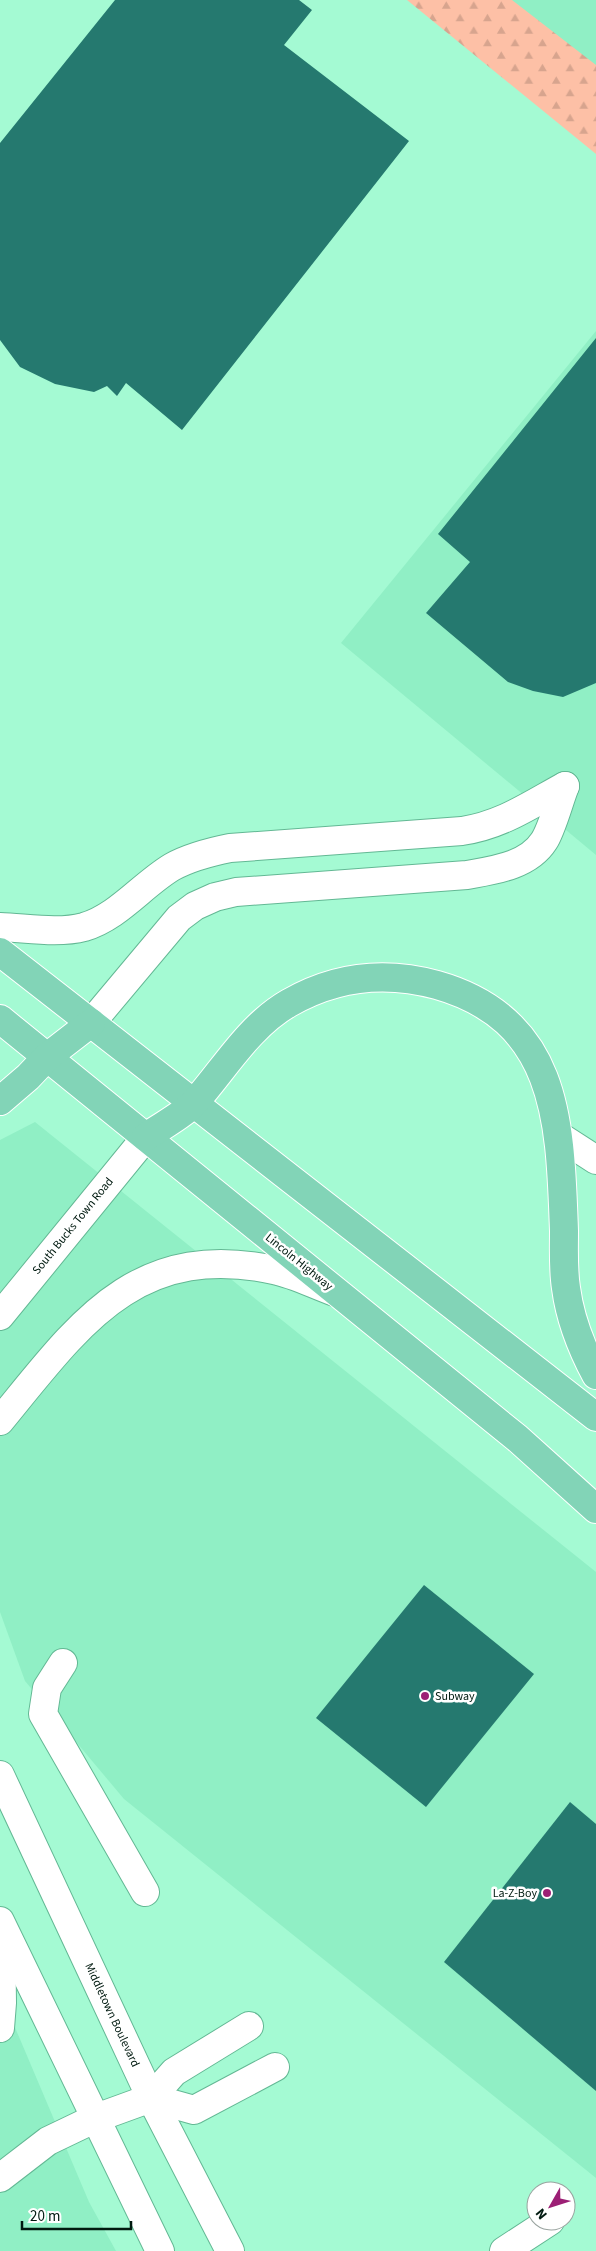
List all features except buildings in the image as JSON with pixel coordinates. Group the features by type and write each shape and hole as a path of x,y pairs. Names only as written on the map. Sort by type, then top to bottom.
{"main road":[{"path":"0,952 596,1417"},
{"path":"146,1137 193,1104 260,1025 288,1004 321,987 344,981 387,976 417,980 446,988 474,999 497,1015 517,1033 532,1052 542,1071 551,1096 559,1136 566,1286 572,1320 583,1351 596,1375"},
{"name":"Lincoln Highway","path":"0,1019 517,1438 596,1509"},
{"path":"0,1101 28,1077 47,1057 91,1024"}],"street":[{"path":"0,927 51,930 84,926 115,911 172,867 201,854 230,848 462,831 484,827 505,820 565,786 544,841 527,859 498,870 467,875 236,892 215,897 195,906 165,932 91,1024"},
{"path":"559,1136 596,1160"},
{"name":"South Bucks Town Road","path":"0,1316 146,1137"},
{"path":"0,1421 62,1344 88,1318 115,1296 146,1278 172,1269 202,1264 238,1264 276,1270 338,1294"},
{"path":"63,1663 47,1688 44,1714 145,1892"},
{"name":"Middletown Boulevard","path":"0,1775 151,2098 230,2251"},
{"path":"0,2028 2,2003 1,1922"},
{"path":"1,1922 160,2251"},
{"path":"0,2178 48,2141 96,2118 151,2098 174,2072 249,2026"},
{"path":"151,2098 194,2110 275,2067"},
{"path":"504,2251 535,2231"}],"shaded area":[{"path":"451,0 596,0 596,115"},
{"path":"596,331 596,855 341,643"},
{"path":"35,1122 596,1572 596,2178 124,1799 25,1681 0,1612 0,1140"},
{"path":"0,1992 89,2202 116,2251 0,2251"}],"green space":[{"path":"407,0 512,0 596,65 596,154"}],"place":[{"name":"Subway","path":"425,1696"},
{"name":"La-Z-Boy","path":"547,1893"}]}
